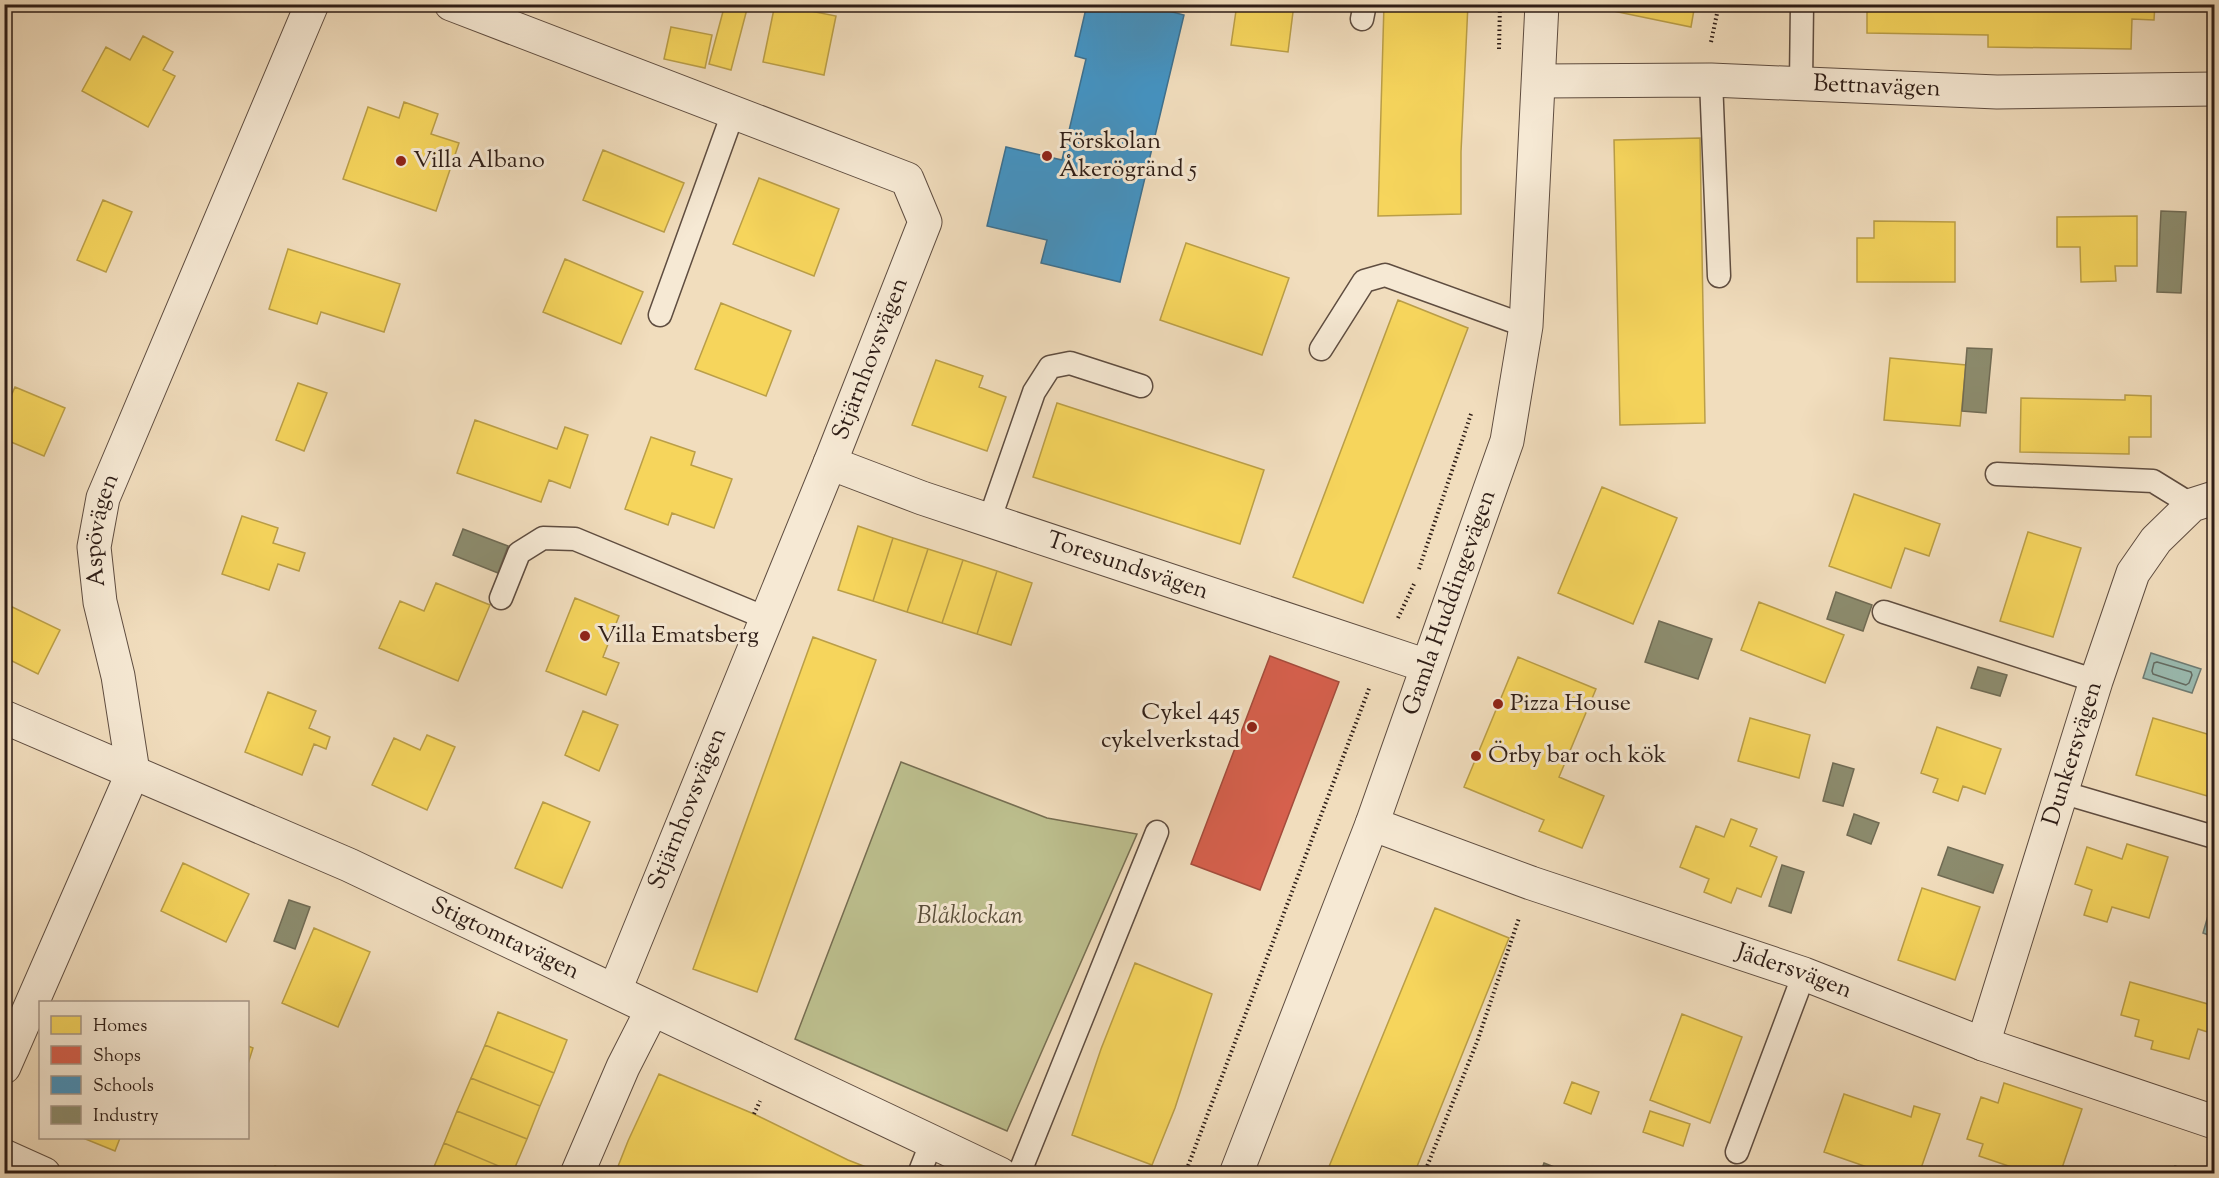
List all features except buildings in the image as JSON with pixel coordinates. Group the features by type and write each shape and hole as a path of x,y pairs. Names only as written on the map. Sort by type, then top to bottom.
{"street":[{"name":"Aspövägen","path":"133,772 118,676 100,602 95,558 94,547 103,498 312,4"},
{"name":"Stjärnhovsvägen","path":"451,4 907,179 925,222 830,463 615,990"},
{"name":"Gamla Huddingevägen","path":"1236,1173 1372,824 1507,441 1526,326 1542,4"},
{"name":"Bettnavägen","path":"1539,81 1711,80 1997,92 2214,89"},
{"name":"Toresundsvägen","path":"830,463 989,521 1427,666"},
{"name":"Dunkersvägen","path":"1983,1044 2096,681 2133,573 2156,540 2203,502"},
{"name":"Stigtomtavägen","path":"4,717 349,865 1000,1173"},
{"path":"4,1066 133,772"},
{"name":"Jädersvägen","path":"1372,824 1531,883 1804,974 1983,1044 2214,1122"},
{"path":"576,1173 623,1067 652,1010"},
{"path":"4,1156 44,1173"}],"lane":[{"path":"1801,83 1802,4"},
{"path":"1711,80 1719,276"},
{"path":"660,315 733,113"},
{"path":"1321,349 1364,281 1385,275 1526,326"},
{"path":"989,521 1034,392 1050,367 1070,363 1142,386"},
{"path":"1997,474 2153,481 2203,502"},
{"path":"501,598 519,553 543,538 575,539 766,618"},
{"path":"1884,612 2096,681"},
{"path":"2061,792 2214,837"},
{"path":"1019,1173 1157,832"},
{"path":"1737,1152 1804,974"},
{"path":"919,1173 932,1141"}],"path":[{"path":"1499,51 1500,4"},
{"path":"1418,572 1473,408"},
{"path":"1185,1173 1383,652 1414,583"},
{"path":"1424,1173 1477,1042 1531,883"}],"green space":[{"name":"Blåklockan","path":"901,762 1047,818 1137,834 1007,1131 795,1039"}],"water":[{"path":"2151,653 2201,669 2192,693 2143,678"},
{"path":"2214,895 2214,937 2203,933"}],"place":[{"name":"Förskolan Åkerögränd 5","path":"1047,156"},
{"name":"Villa Albano","path":"401,161"},
{"name":"Villa Ematsberg","path":"585,636"},
{"name":"Pizza House","path":"1498,704"},
{"name":"Cykel 445 cykelverkstad","path":"1252,727"},
{"name":"Örby bar och kök","path":"1476,756"}]}
